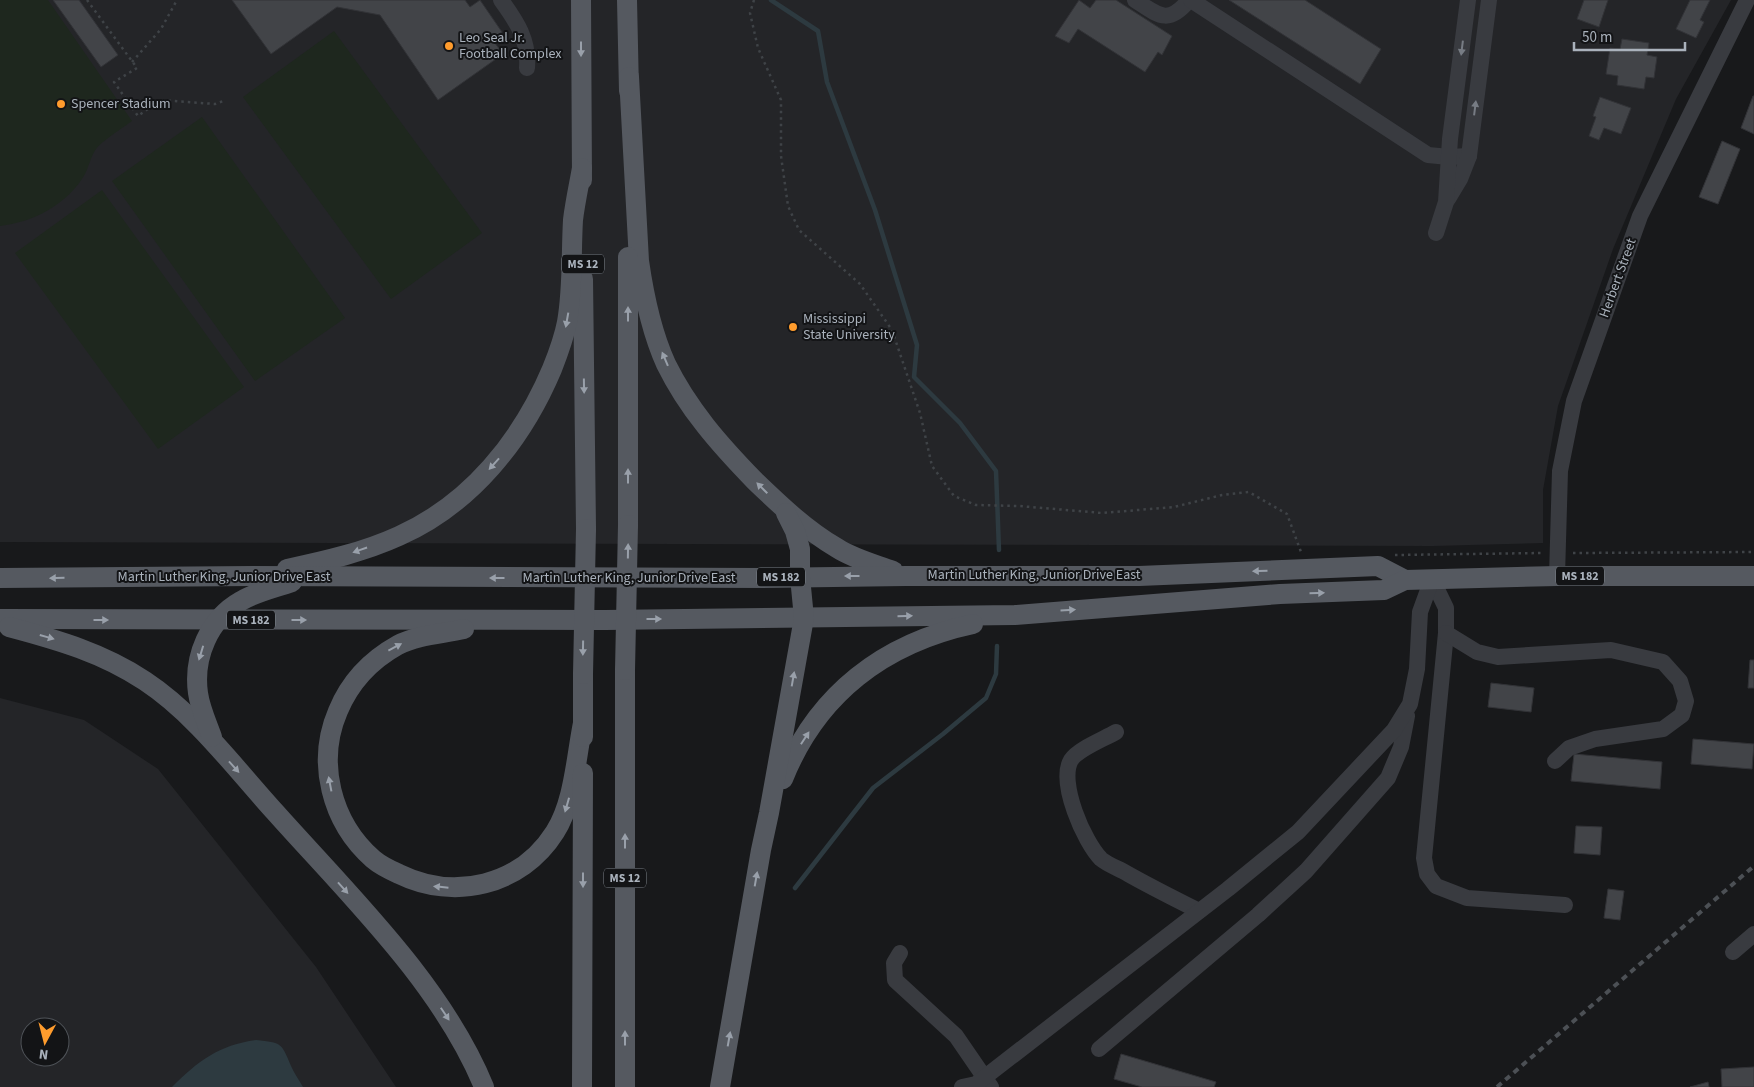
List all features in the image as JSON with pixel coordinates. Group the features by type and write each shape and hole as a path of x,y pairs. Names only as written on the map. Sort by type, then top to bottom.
{"main road":[{"name":"MS 12","path":"581,0 586,529 583,674 582,1087"},
{"name":"MS 12","path":"625,1087 629,77 627,0"},
{"path":"629,77 639,261 643,290 657,341 679,389 697,416 729,454 782,508 836,548 850,556 906,576"},
{"path":"253,576 336,558 400,536 429,520 460,497 481,479 514,440 539,399 559,350 567,324 571,297 574,218 582,168"},
{"path":"720,1087 804,618 800,577 800,549 795,531 782,508"},
{"name":"Martin Luther King, Junior Drive East","path":"0,578 253,576 1139,576 1378,566 1405,580"},
{"name":"Martin Luther King, Junior Drive East","path":"0,619 503,620 804,618 1015,614 1280,594 1384,590 1405,580 1557,576 1754,576"},
{"path":"214,745 198,693 197,672 201,651 209,634 218,620 242,600 305,577"},
{"path":"769,813 792,758 811,727 831,700 863,672 897,650 944,630 1015,614"},
{"path":"503,620 452,632 424,636 400,644 382,654 352,686 334,720 329,740 328,760 329,780 334,800 344,822 358,844 374,860 391,870 431,886 452,888 474,887 514,872 544,847 564,815 583,723"},
{"path":"0,624 54,639 105,658 145,681 174,703 383,934 424,983 454,1028 484,1087"}],"street":[{"path":"501,0 519,28 526,44 527,68"},
{"path":"1135,0 1157,15 1166,16 1179,12 1190,0 1428,155 1449,158 1469,156"},
{"path":"1446,202 1449,158 1468,0"},
{"path":"1436,233 1446,202 1460,179 1469,156 1489,0"},
{"name":"Herbert Street","path":"1557,576 1560,471 1574,401 1640,216 1747,0"},
{"path":"1432,579 1446,608 1446,633 1424,858 1427,874 1436,886 1467,898 1565,905"},
{"path":"1099,1049 1258,915 1306,870 1388,778 1401,747 1417,669 1420,612 1432,579"},
{"path":"1446,633 1477,652 1498,657 1611,650 1663,662 1680,681 1686,701 1682,714 1663,729 1595,739 1568,748 1555,761"},
{"path":"962,1087 988,1082 1298,832 1394,730 1410,704"},
{"path":"1116,732 1083,750 1071,760 1066,773 1072,803 1085,837 1102,859 1200,911"},
{"path":"1733,952 1754,934"},
{"path":"900,953 894,963 896,980 956,1036 988,1082"}],"path":[{"path":"87,0 137,68 114,82 138,116 160,100 214,104 226,100"},
{"path":"132,62 161,29 177,0"},
{"path":"754,0 750,13 758,48 781,100 781,156 788,206 800,230 860,284 892,330 920,413 932,466 954,496 976,505 1019,506 1102,513 1174,507 1222,495 1249,492 1286,514 1303,557"},
{"path":"1391,556 1754,552"}],"shaded area":[{"name":"Mississippi State University","path":"0,0 1731,0 1676,99 1613,249 1558,406 1543,490 1543,543 1433,546 0,542"},
{"name":"Spencer Stadium","path":"0,0 48,0 132,121 96,149 78,185 60,203 37,216 0,226"},
{"path":"334,31 482,233 391,299 243,97"},
{"path":"202,117 345,318 255,381 112,181"},
{"path":"102,190 244,387 158,449 15,253"},
{"path":"0,698 84,720 158,769 316,967 396,1087 0,1087"},
{"path":"256,1040 280,1045 303,1087 172,1087 200,1062 220,1050 243,1042"}],"building":[{"path":"53,0 79,0 118,55 101,67"},
{"name":"Leo Seal Jr. Football Complex","path":"232,0 465,0 470,7 480,0 502,32 492,39 503,54 438,100 380,15 337,7 271,54"},
{"path":"1079,0 1090,8 1096,0 1116,0 1172,36 1162,55 1158,52 1145,72 1078,29 1069,43 1055,36"},
{"path":"1229,0 1305,0 1381,49 1360,84"},
{"path":"1584,0 1608,0 1599,27 1577,19"},
{"path":"1690,0 1710,0 1700,20 1704,22 1696,38 1676,29"},
{"path":"1622,39 1649,43 1647,55 1657,57 1654,78 1646,77 1644,89 1617,85 1618,76 1606,74 1610,48 1620,49"},
{"path":"1754,96 1754,134 1741,128"},
{"path":"1600,97 1631,108 1621,134 1604,128 1599,140 1589,136 1596,117 1593,116"},
{"path":"1722,141 1740,149 1718,204 1699,197"},
{"path":"1750,660 1754,660 1754,688 1748,688"},
{"path":"1491,683 1534,688 1531,712 1488,707"},
{"path":"1693,739 1754,744 1752,769 1691,764"},
{"path":"1574,754 1662,762 1660,789 1571,781"},
{"path":"1576,826 1602,827 1600,855 1574,853"},
{"path":"1608,889 1624,891 1620,920 1604,918"},
{"path":"1121,1054 1216,1082 1214,1087 1142,1087 1114,1079"},
{"path":"1754,1067 1754,1087 1722,1087 1721,1069"},
{"path":"1708,1082 1709,1087 1690,1087"}],"waterway":[{"path":"771,0 818,31 827,82 875,210 917,345 914,377 960,423 996,471 999,550"},
{"path":"795,888 873,788 986,698 996,674 997,646"}],"railway":[{"path":"1497,1087 1754,866"}],"place":[{"name":"Leo Seal Jr. Football Complex","path":"449,46"},
{"name":"Spencer Stadium","path":"61,104"},
{"name":"Mississippi State University","path":"793,327"}]}
